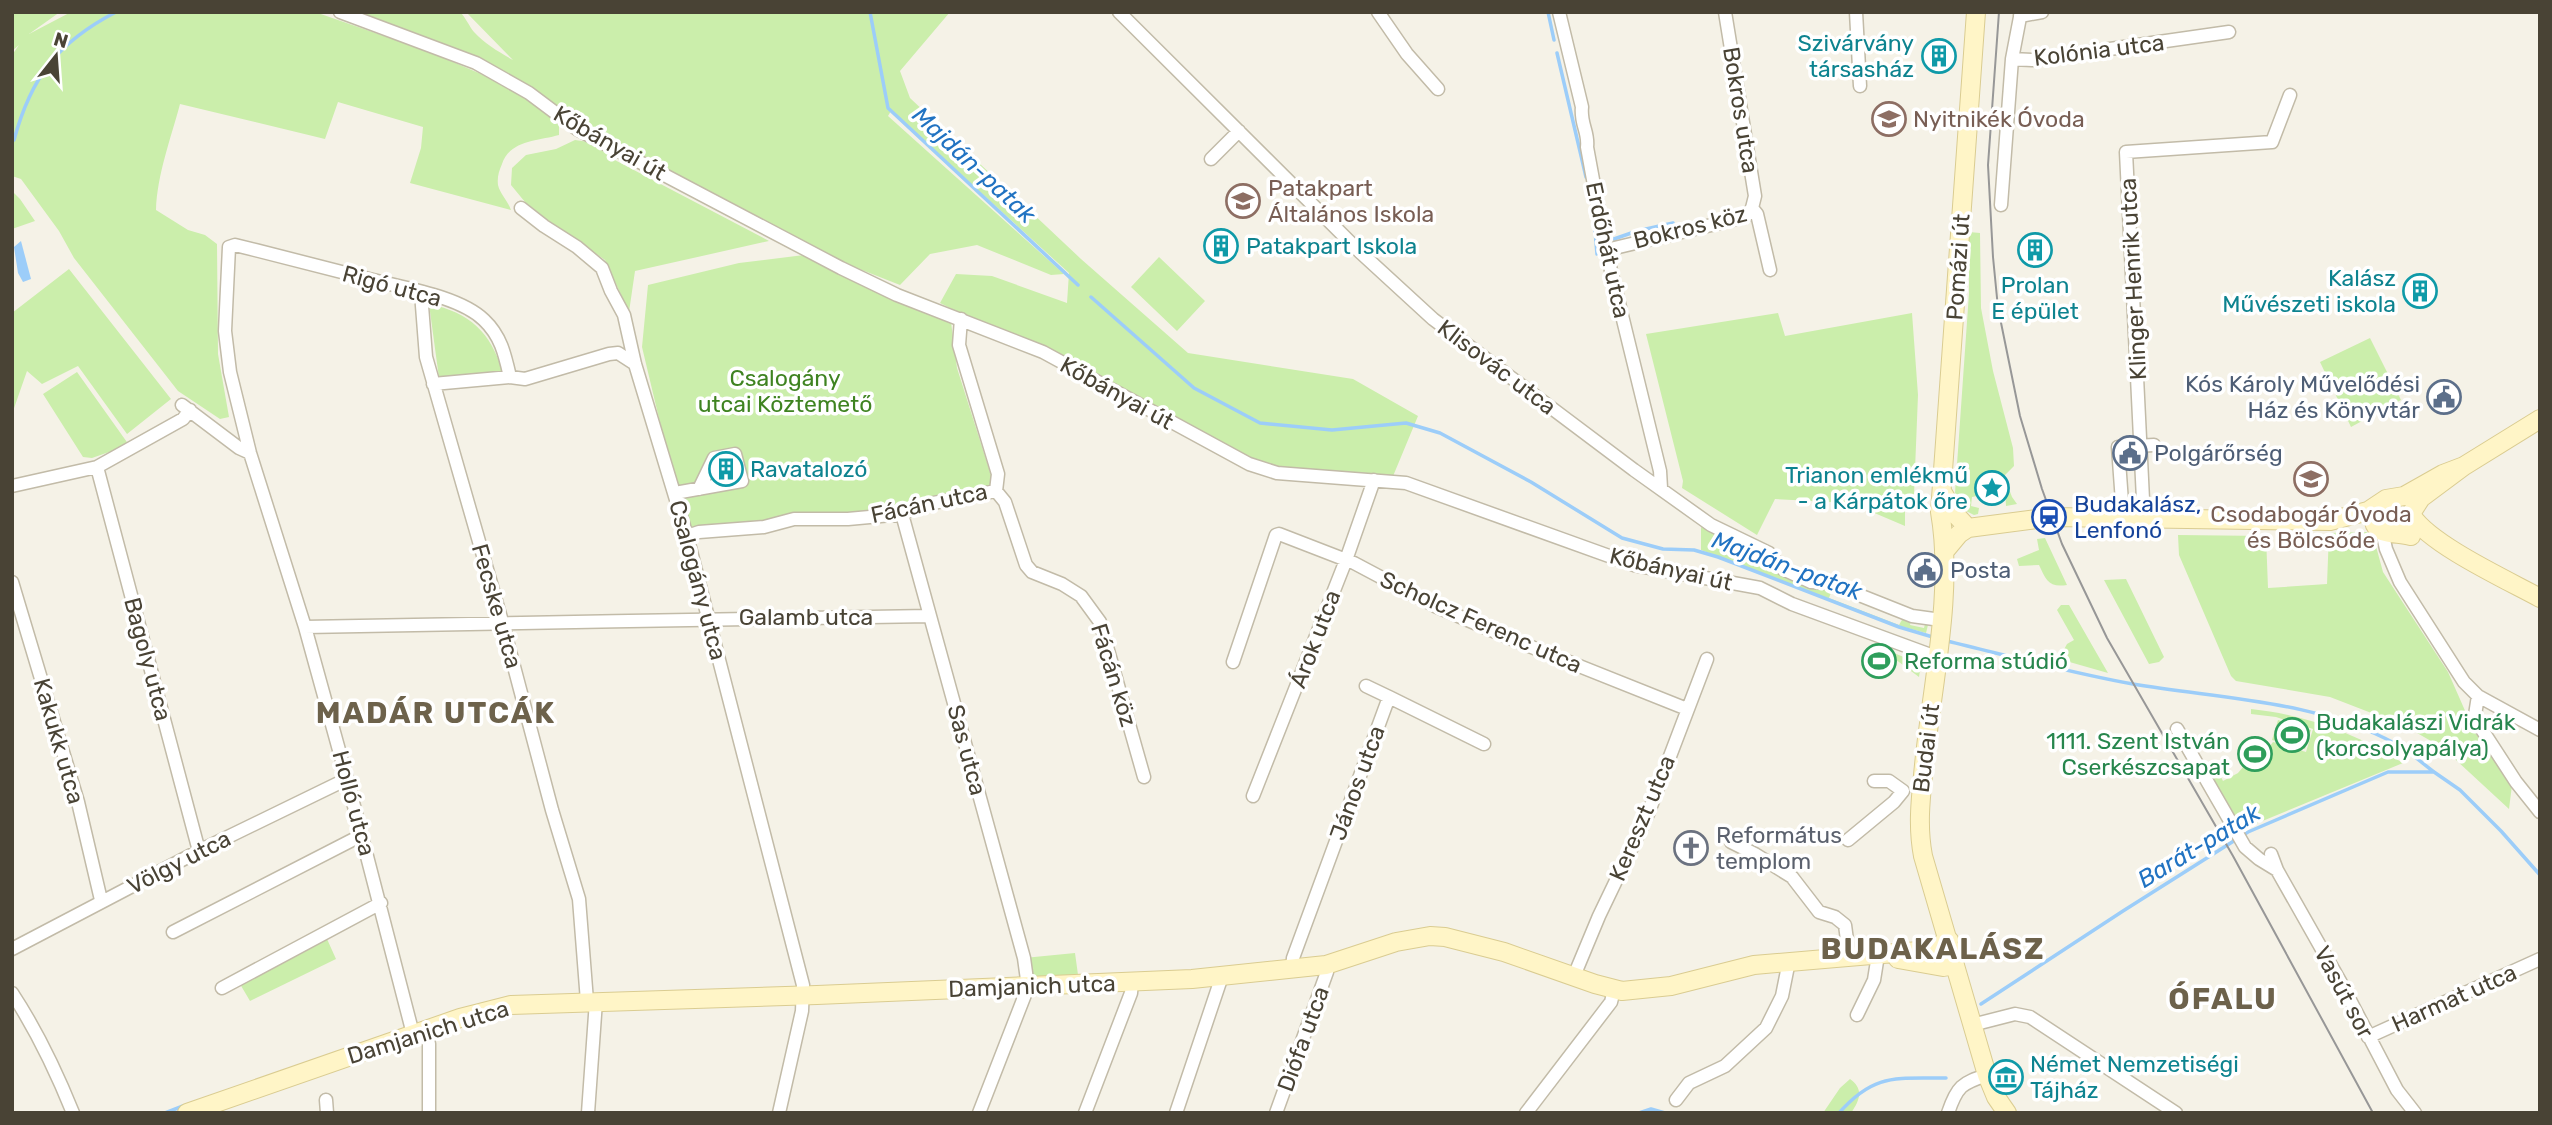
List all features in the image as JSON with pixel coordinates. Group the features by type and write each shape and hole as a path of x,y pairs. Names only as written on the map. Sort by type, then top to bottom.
{"main road":[{"name":"Pomázi út","path":"1957,526 1943,493 1976,12"},
{"path":"2389,531 2408,527 2421,498 2464,466 2540,419"},
{"path":"2330,521 2368,511 2386,499 2404,496 2443,474 2464,466"},
{"path":"2395,498 2403,501 2424,530 2460,554 2540,598"},
{"path":"2377,505 2373,517 2389,531"},
{"path":"1957,526 2044,517 2330,521 2389,531 2460,554"},
{"name":"Budai út","path":"1957,526 1944,552 1937,653 1912,792 1923,856 1987,1075"},
{"name":"Damjanich utca","path":"187,1113 460,1018 511,1005 1028,987 1079,982 1132,982 1222,976 1326,965 1415,938 1445,937 1504,951 1614,990 1644,990 1671,986 1755,965 1878,954"},
{"path":"1878,954 1930,950 1949,940"},
{"path":"1878,954 1943,967 1955,965"},
{"path":"1987,1075 1996,1097 2007,1113"}],"street":[{"name":"Kőbányai út","path":"340,12 476,62 529,93 577,129 841,268 897,295 1043,352 1206,442 1260,468 1277,473 1406,483 1634,565 1760,588 1792,604 1937,653"},
{"name":"Klisovác utca","path":"1119,12 1360,252 1433,319 1634,470 1707,522 1769,553 1780,567 1811,582 1829,583 1912,616 1940,624"},
{"path":"1378,12 1407,54 1438,89"},
{"name":"Erdőhát utca","path":"1559,12 1582,107 1580,121 1588,137 1587,147 1606,250 1662,480 1661,488"},
{"name":"Bokros utca","path":"1725,12 1755,196 1752,208"},
{"path":"1856,12 1860,86"},
{"path":"2020,14 2042,12"},
{"name":"Kolónia utca","path":"2020,14 2012,59 2032,60 2230,32"},
{"path":"2001,205 2012,59"},
{"name":"Klinger Henrik utca","path":"2144,520 2148,446 2126,152 2272,142 2290,95"},
{"path":"1211,159 1239,131"},
{"name":"Csalogány utca","path":"521,208 602,268 624,315 635,364 675,493 800,972 802,1011 779,1113"},
{"name":"Bokros köz","path":"1606,250 1745,217 1752,208 1758,214 1770,270"},
{"name":"Rigó utca","path":"235,245 421,293 468,309 483,319 504,347 510,377"},
{"name":"Holló utca","path":"235,245 229,247 227,252 226,352 250,453 305,627 381,903 419,1032 429,1044 429,1113"},
{"name":"Fecske utca","path":"421,293 426,357 433,384 579,899 591,1001 588,1113"},
{"name":"Fácán utca","path":"687,536 764,527 793,519 848,519 902,514 923,505 996,491 998,474 959,345 961,319"},
{"path":"433,384 510,377 525,379 618,353 635,364"},
{"path":"12,486 97,467 183,419 186,408 239,448 250,453"},
{"path":"2122,502 2119,447 2148,446"},
{"name":"Bagoly utca","path":"97,467 199,851"},
{"name":"Árok utca","path":"1253,796 1346,560 1374,480"},
{"path":"675,493 699,489"},
{"name":"Fácán köz","path":"996,491 1005,502 1026,565 1032,572 1062,584 1081,596 1100,622 1144,776"},
{"name":"Sas utca","path":"902,514 1024,958 1028,987"},
{"path":"2389,531 2390,559 2400,582 2464,682 2477,696 2540,730"},
{"name":"Scholcz Ferenc utca","path":"1233,663 1276,536 1279,534 1346,560 1435,606 1687,709"},
{"name":"Kakukk utca","path":"12,582 78,802 101,900"},
{"name":"Galamb utca","path":"305,627 503,625 709,618 930,617"},
{"name":"Kereszt utca","path":"1574,976 1648,814 1707,659"},
{"path":"1366,686 1389,697"},
{"path":"2477,696 2475,715 2479,725 2516,782 2540,812"},
{"name":"János utca","path":"1292,970 1293,958 1389,697 1484,744"},
{"name":"Vasút sor","path":"2178,729 2239,838 2259,859 2277,870"},
{"name":"Völgy utca","path":"12,949 101,900 347,779"},
{"path":"1874,781 1889,781 1912,792"},
{"path":"1848,840 1894,802 1912,792"},
{"path":"173,932 362,835"},
{"path":"1731,842 1792,877 1819,912 1835,917 1845,925 1849,955"},
{"name":"Vasút sor","path":"2271,854 2277,870 2397,1090 2415,1113"},
{"path":"222,988 381,903"},
{"path":"1857,1015 1874,980 1878,954"},
{"name":"Harmat utca","path":"2368,1037 2540,959"},
{"path":"1676,1100 1689,1083 1725,1066 1766,1028 1782,996 1788,961"},
{"name":"Diófa utca","path":"1276,1113 1327,972 1326,965"},
{"path":"1176,1113 1222,976"},
{"path":"1085,1113 1132,982"},
{"path":"979,1113 1028,987"},
{"path":"1526,1113 1538,1107 1611,1002 1614,990"},
{"path":"12,993 53,1065 73,1113"},
{"path":"1972,1025 2015,1014 2030,1017 2176,1113"},
{"path":"1948,1113 1956,1092 1965,1082 1987,1075"}],"green space":[{"path":"12,12 60,12 29,34 71,12 315,12 430,52 481,74 526,99 559,123 559,135 518,146 506,156 499,172 498,185 511,210 410,183 421,148 423,127 338,102 325,139 180,104 162,170 156,210 217,244 218,354 229,417 220,419 178,391 74,258 59,231 21,179 12,176 12,55 19,45 12,51"},
{"path":"350,12 460,12 478,36 513,60 466,12 950,12 900,71 910,98 1081,259 1188,353 1353,379 1418,416 1391,481 1277,473 940,303 956,274 992,276 1067,303 1069,273 891,111 888,116 1064,274 1051,275 977,245 930,254 900,285 834,259 577,129 555,105 519,83"},
{"path":"575,140 589,142 613,153 611,158 769,241 635,271 629,312 605,260 550,222 525,202 511,185 512,168 526,155 556,149"},
{"path":"12,191 35,221 12,229"},
{"path":"1969,232 1980,233 1981,308 1993,371 2013,448 2014,466 2004,476 2017,504 2006,506 2005,486 1993,479 1983,485 1977,496 1972,497 1971,506 1979,508 1978,514 1974,515 1962,509 1955,493 1969,293"},
{"name":"Csalogány utcai Köztemető","path":"804,255 861,285 951,322 957,368 996,491 913,508 687,536 642,347 648,285 739,263"},
{"path":"1159,257 1205,301 1177,331 1131,287"},
{"path":"69,269 171,399 127,434 78,366 42,384 27,371 12,414 12,313"},
{"path":"429,304 456,313 477,326 492,346 503,372 439,378"},
{"path":"1778,313 1785,336 1912,313 1918,395 1914,495 1905,496 1905,526 1851,503 1775,499 1757,535 1682,488 1683,481 1646,334"},
{"path":"2370,338 2401,400 2351,427 2320,362"},
{"path":"77,372 129,445 92,458 83,457 43,394"},
{"path":"1701,527 1762,561 1765,557 1788,577 1832,590 1829,598 1899,625 1903,618 1911,621 1910,625 1924,628 1925,624 1928,625 1926,633 1900,626 1701,550"},
{"path":"2367,532 2374,539 2383,572 2448,672 2474,731 2512,785 2509,809 2443,748 2405,726 2330,697 2236,681 2231,676 2179,555 2178,535 2266,536 2268,588 2327,584 2329,533"},
{"path":"2045,538 2067,585 2049,582 2039,565 2019,566 2017,559 2039,550 2037,539"},
{"path":"2126,579 2164,657 2159,662 2149,664 2104,580"},
{"path":"2061,605 2069,605 2108,673 2059,659 2067,644 2074,640 2057,610"},
{"path":"1879,647 1921,664 1919,677"},
{"path":"2251,709 2292,716 2330,727 2349,734 2403,763 2243,829 2208,770 2215,765 2223,781 2238,773 2249,760 2257,764 2273,742 2306,752 2313,729 2276,717 2251,714"},
{"name":"Budakalászi Vidrák (korcsolyapálya)","path":"2278,720 2311,730 2305,749 2272,740"},
{"path":"327,939 336,959 250,1001 240,984"},
{"path":"1075,953 1079,982 1028,987 1024,958"},
{"path":"1850,1079 1859,1091 1857,1104 1851,1113 1823,1113 1840,1088"}],"water":[{"path":"21,241 31,279 23,282 18,273 14,247"}],"waterway":[{"path":"14,140 29,98 50,64 78,36 116,12"},
{"name":"Majdán-patak","path":"870,12 888,108 1078,285"},
{"path":"1548,12 1554,40"},
{"path":"1557,53 1586,177"},
{"path":"1594,219 1597,254"},
{"path":"1614,239 1673,223"},
{"name":"Majdán-patak","path":"1091,297 1194,388 1260,423 1332,430 1406,423 1440,433 1531,482 1622,538 1663,549 1694,550 1718,557 1899,627 1936,638"},
{"name":"Majdán-patak","path":"1947,641 2110,680 2267,703 2334,718 2396,744 2434,772"},
{"name":"Barát-patak","path":"1981,1004 2248,832 2388,772 2434,772 2460,790 2540,875"},
{"name":"Barát-patak","path":"1839,1113 1864,1090 1888,1080 1946,1078"},
{"path":"165,1113 183,1106"},
{"name":"Barát-patak","path":"1639,1113 1651,1109 1665,1113"}],"tram line":[{"path":"1999,12 1988,165 1993,257 1998,308 2020,416 2042,489 2062,544 2107,638 2233,856 2373,1113"}],"place":[{"name":"Szivárvány társasház","path":"1939,56"},
{"name":"Nyitnikék Óvoda","path":"1889,119"},
{"name":"Patakpart Általános Iskola","path":"1243,201"},
{"name":"Patakpart Iskola","path":"1221,246"},
{"name":"Prolan E épület","path":"2035,250"},
{"name":"Kalász Művészeti iskola","path":"2420,291"},
{"name":"Kós Károly Művelődési Ház és Könyvtár","path":"2444,397"},
{"name":"Polgárőrség","path":"2130,453"},
{"name":"Ravatalozó","path":"726,469"},
{"name":"Csodabogár Óvoda és Bölcsőde","path":"2311,479"},
{"name":"Trianon emlékmű - a Kárpátok őre","path":"1992,488"},
{"name":"Budakalász, Lenfonó","path":"2049,517"},
{"name":"Posta","path":"1925,570"},
{"name":"Reforma stúdió","path":"1879,661"},
{"name":"Budakalászi Vidrák (korcsolyapálya)","path":"2292,735"},
{"name":"1111. Szent István Cserkészcsapat","path":"2255,754"},
{"name":"Református templom","path":"1691,848"},
{"name":"Német Nemzetiségi Tájház","path":"2006,1077"}],"district":[{"name":"MADÁR UTCÁK","path":"436,713"},
{"name":"BUDAKALÁSZ","path":"1933,949"},
{"name":"ÓFALU","path":"2223,999"}]}
